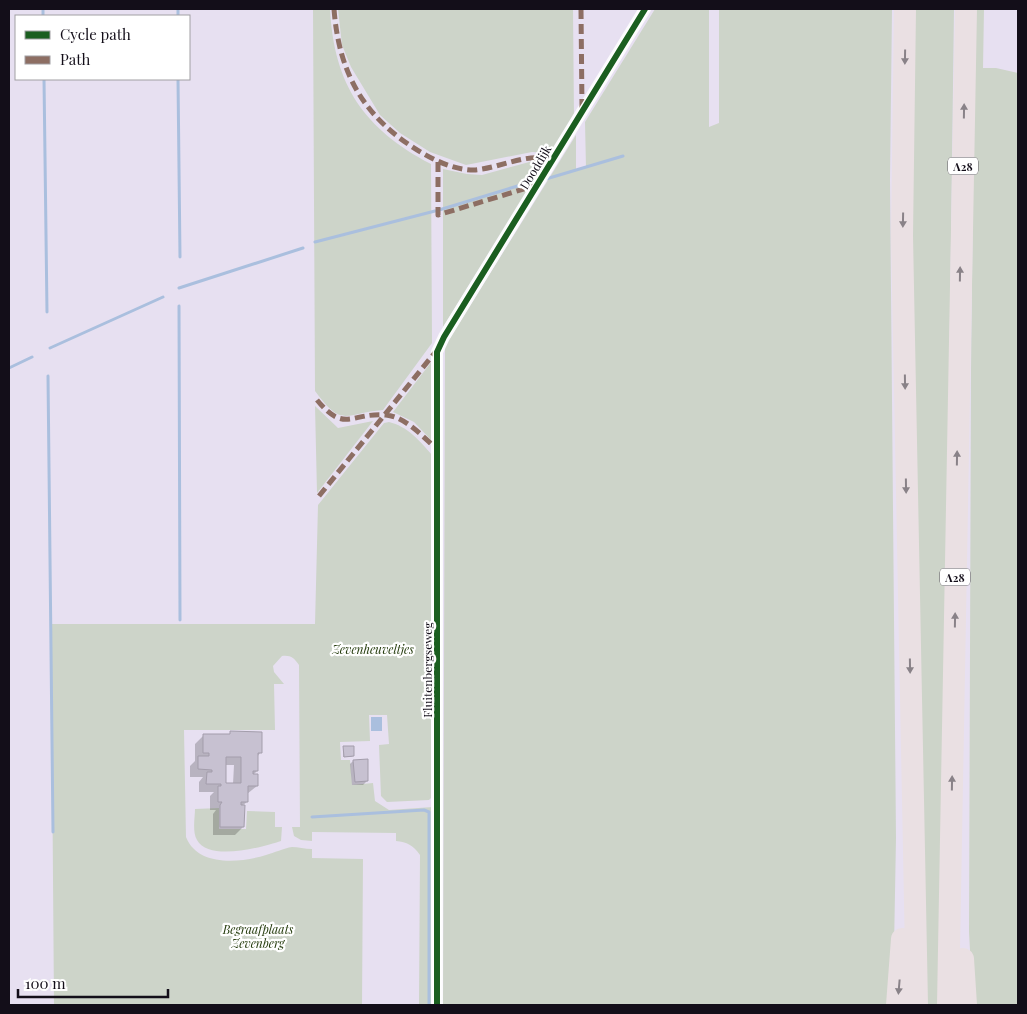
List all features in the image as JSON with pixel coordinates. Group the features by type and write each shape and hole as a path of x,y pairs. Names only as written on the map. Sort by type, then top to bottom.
{"highway":[{"path":"905,9 902,236 917,1005"},
{"name":"A28","path":"948,1005 966,9"},
{"path":"897,1005 902,956 904,833 912,781"},
{"name":"A28","path":"952,832 961,880 966,1005"}],"street":[{"name":"Dooddijk","path":"444,337 645,9"},
{"name":"Fluitenbergseweg","path":"437,1005 437,356 444,337"}],"green space":[{"path":"313,9 330,9 338,60 346,82 357,102 371,120 388,136 431,164 432,343 383,410 345,416 339,415 332,410 315,391"},
{"path":"338,9 573,9 574,118 551,153 532,152 466,165 430,152 400,133 380,115 351,67 342,45"},
{"path":"655,9 709,9 709,127 719,123 719,9 892,9 890,180 896,838 894,948 890,1005 443,1005 445,346 576,135 576,170 586,168 585,122"},
{"path":"911,9 954,9 941,1005 922,1005 915,670"},
{"path":"975,9 984,9 983,68 996,68 1018,73 1018,1005 973,1005 969,932 971,371"},
{"path":"533,161 545,163 443,327 443,169 482,175"},
{"path":"432,361 432,441 414,422 393,412"},
{"path":"315,406 338,428 373,421 317,493"},
{"path":"389,422 402,427 418,439 432,455 433,796 429,800 387,802 381,796 379,745 389,744 387,715 369,715 370,741 340,742 341,760 350,760 352,785 373,783 375,801 389,810 433,807 434,1005 419,1005 420,855 412,846 396,841 396,833 312,832 312,841 301,840 294,836 292,827 300,827 299,665 292,658 282,656 273,666 274,672 284,684 274,684 275,730 184,730 186,837 192,847 200,854 221,860 232,861 256,858 292,847 312,849 312,858 363,859 362,1005 54,1005 51,624 315,624 318,505 384,423"},
{"path":"219,808 219,829 246,829 247,811 275,812 275,827 282,827 281,841 250,849 224,852 203,847 197,840 195,833 195,809"}],"water":[{"path":"371,717 382,717 382,731 371,731"}],"building":[{"path":"230,731 262,732 262,753 258,753 258,771 253,771 253,774 258,774 258,786 248,786 248,802 241,802 241,805 245,805 244,827 220,827 220,805 222,802 218,802 218,786 221,786 221,784 206,784 207,772 212,772 212,770 198,769 198,756 209,756 209,753 203,753 203,734 230,734","holes":["226,757 241,757 241,783 226,783"]},
{"path":"343,746 354,746 354,756 344,757"},
{"path":"368,759 368,781 355,782 353,760"}],"waterway":[{"path":"43,9 43,15"},
{"path":"178,9 178,15"},
{"path":"44,80 47,312"},
{"path":"178,80 180,257"},
{"path":"546,179 623,156"},
{"path":"439,210 534,181"},
{"path":"315,242 435,211"},
{"path":"179,288 303,248"},
{"path":"50,348 163,297"},
{"path":"179,306 180,620"},
{"path":"9,368 32,357"},
{"path":"48,376 53,832"},
{"path":"312,817 424,810 429,812 429,1005"}],"marked path":[{"path":"334,9 337,33 349,75 371,111 403,141 435,160 467,170 484,169 522,159 552,159"},
{"path":"581,9 582,108"},
{"path":"438,162 438,215 537,185"},
{"path":"319,496 437,350"},
{"path":"317,400 327,410 342,419 386,415 401,420 438,450"}],"cycle path":[{"path":"437,1005 437,352 444,337 645,9"}],"park label":[{"name":"Zevenheuveltjes","path":"373,649"},
{"name":"Begraafplaats Zevenberg","path":"258,936"}]}
